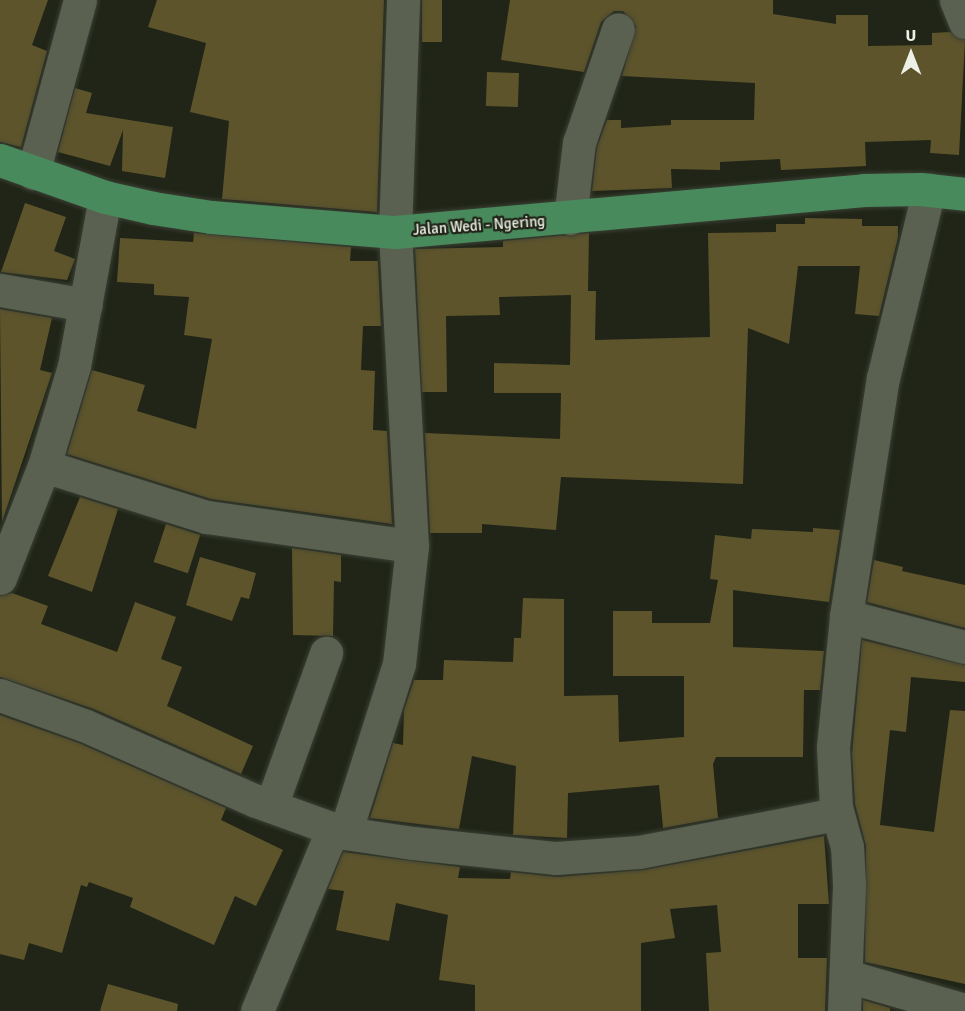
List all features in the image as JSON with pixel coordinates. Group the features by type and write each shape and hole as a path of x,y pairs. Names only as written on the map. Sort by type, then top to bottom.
{"main road":[{"name":"Jalan Wedi - Ngering","path":"0,160 105,197 211,217 395,232 864,190 929,190 964,187"}],"street":[{"path":"33,173 80,0"},
{"path":"257,1011 339,830 399,664 412,546 395,232 403,0"},
{"path":"956,0 965,22"},
{"path":"570,218 579,143 618,29"},
{"path":"844,1011 848,976 847,846 837,814 833,747 846,616 881,390 929,190"},
{"path":"0,578 44,466 74,366 105,197"},
{"path":"0,290 86,305"},
{"path":"44,466 207,517 412,546"},
{"path":"846,616 965,647"},
{"path":"271,806 326,653"},
{"path":"0,695 86,726 271,806 339,830 556,858 639,852 837,814"},
{"path":"848,976 965,1010"}],"building":[{"path":"0,0 48,0 32,45 47,51 21,147 0,142"},
{"path":"157,0 384,0 377,212 222,199 229,121 190,112 206,43 148,27"},
{"path":"422,0 442,0 442,42 422,42"},
{"path":"510,0 773,0 773,14 836,24 836,15 868,15 868,46 932,45 932,33 950,32 965,40 959,155 930,153 931,140 865,142 866,166 781,170 780,159 720,162 720,170 671,169 672,188 592,191 597,147 607,120 621,120 621,128 671,125 671,120 754,120 755,83 622,76 636,26 623,11 614,11 601,22 584,72 501,60"},
{"path":"487,72 519,73 518,107 486,106"},
{"path":"75,88 92,93 86,113 173,127 165,178 122,171 123,130 110,166 58,152"},
{"path":"25,203 66,217 54,251 75,259 67,280 1,272"},
{"path":"805,218 862,219 862,226 898,226 898,237 879,316 855,314 860,266 798,266 789,344 748,328 743,484 561,477 556,530 482,524 482,533 430,533 425,433 560,439 561,393 494,393 494,363 570,365 571,295 499,297 500,315 446,316 447,392 422,392 415,249 503,247 503,241 589,233 588,291 596,291 595,340 710,337 708,233 776,232 776,224 805,224"},
{"path":"194,233 351,247 350,261 378,261 381,326 363,326 361,370 375,371 373,430 387,431 392,524 211,499 67,454 92,370 145,385 137,411 196,429 212,339 184,335 189,297 154,295 154,284 117,282 120,238 193,242"},
{"path":"0,309 52,318 40,370 52,373 2,522"},
{"path":"80,497 118,509 92,592 48,576"},
{"path":"166,524 200,535 188,573 154,562"},
{"path":"813,528 840,530 829,602 733,590 733,647 824,651 820,690 804,690 803,757 716,757 713,764 718,818 663,828 659,785 568,793 567,838 513,835 516,766 472,756 459,829 370,818 393,743 403,745 404,710 414,680 443,680 444,660 513,662 514,638 521,638 523,598 564,599 564,696 618,695 619,742 684,737 684,676 613,676 613,611 652,611 652,623 710,623 718,580 710,579 715,535 751,539 752,529 813,532"},
{"path":"292,548 341,555 341,582 334,581 333,636 293,635"},
{"path":"200,557 256,573 249,599 241,597 232,621 186,605"},
{"path":"874,560 903,567 902,571 965,585 965,628 867,602"},
{"path":"12,593 48,606 41,624 117,652 135,602 176,617 161,659 182,667 167,706 253,746 241,774 94,709 0,677 0,596"},
{"path":"862,640 965,665 965,682 911,677 906,732 890,730 880,825 934,832 950,710 965,711 965,984 865,962 866,846 855,804 852,754"},
{"path":"0,715 79,743 226,808 221,820 283,850 256,906 235,896 214,945 130,907 133,898 89,882 87,887 81,885 62,953 29,943 24,960 0,954"},
{"path":"824,836 829,904 798,904 798,958 827,958 825,1011 709,1011 706,953 721,952 717,905 670,909 675,938 641,943 641,1011 475,1011 475,985 439,980 448,915 396,903 389,941 336,930 344,891 328,889 343,852 460,867 458,878 510,879 511,872 557,877 643,870"},
{"path":"108,984 178,1004 177,1011 100,1011"},
{"path":"863,1000 890,1008 890,1011 863,1011"}]}
